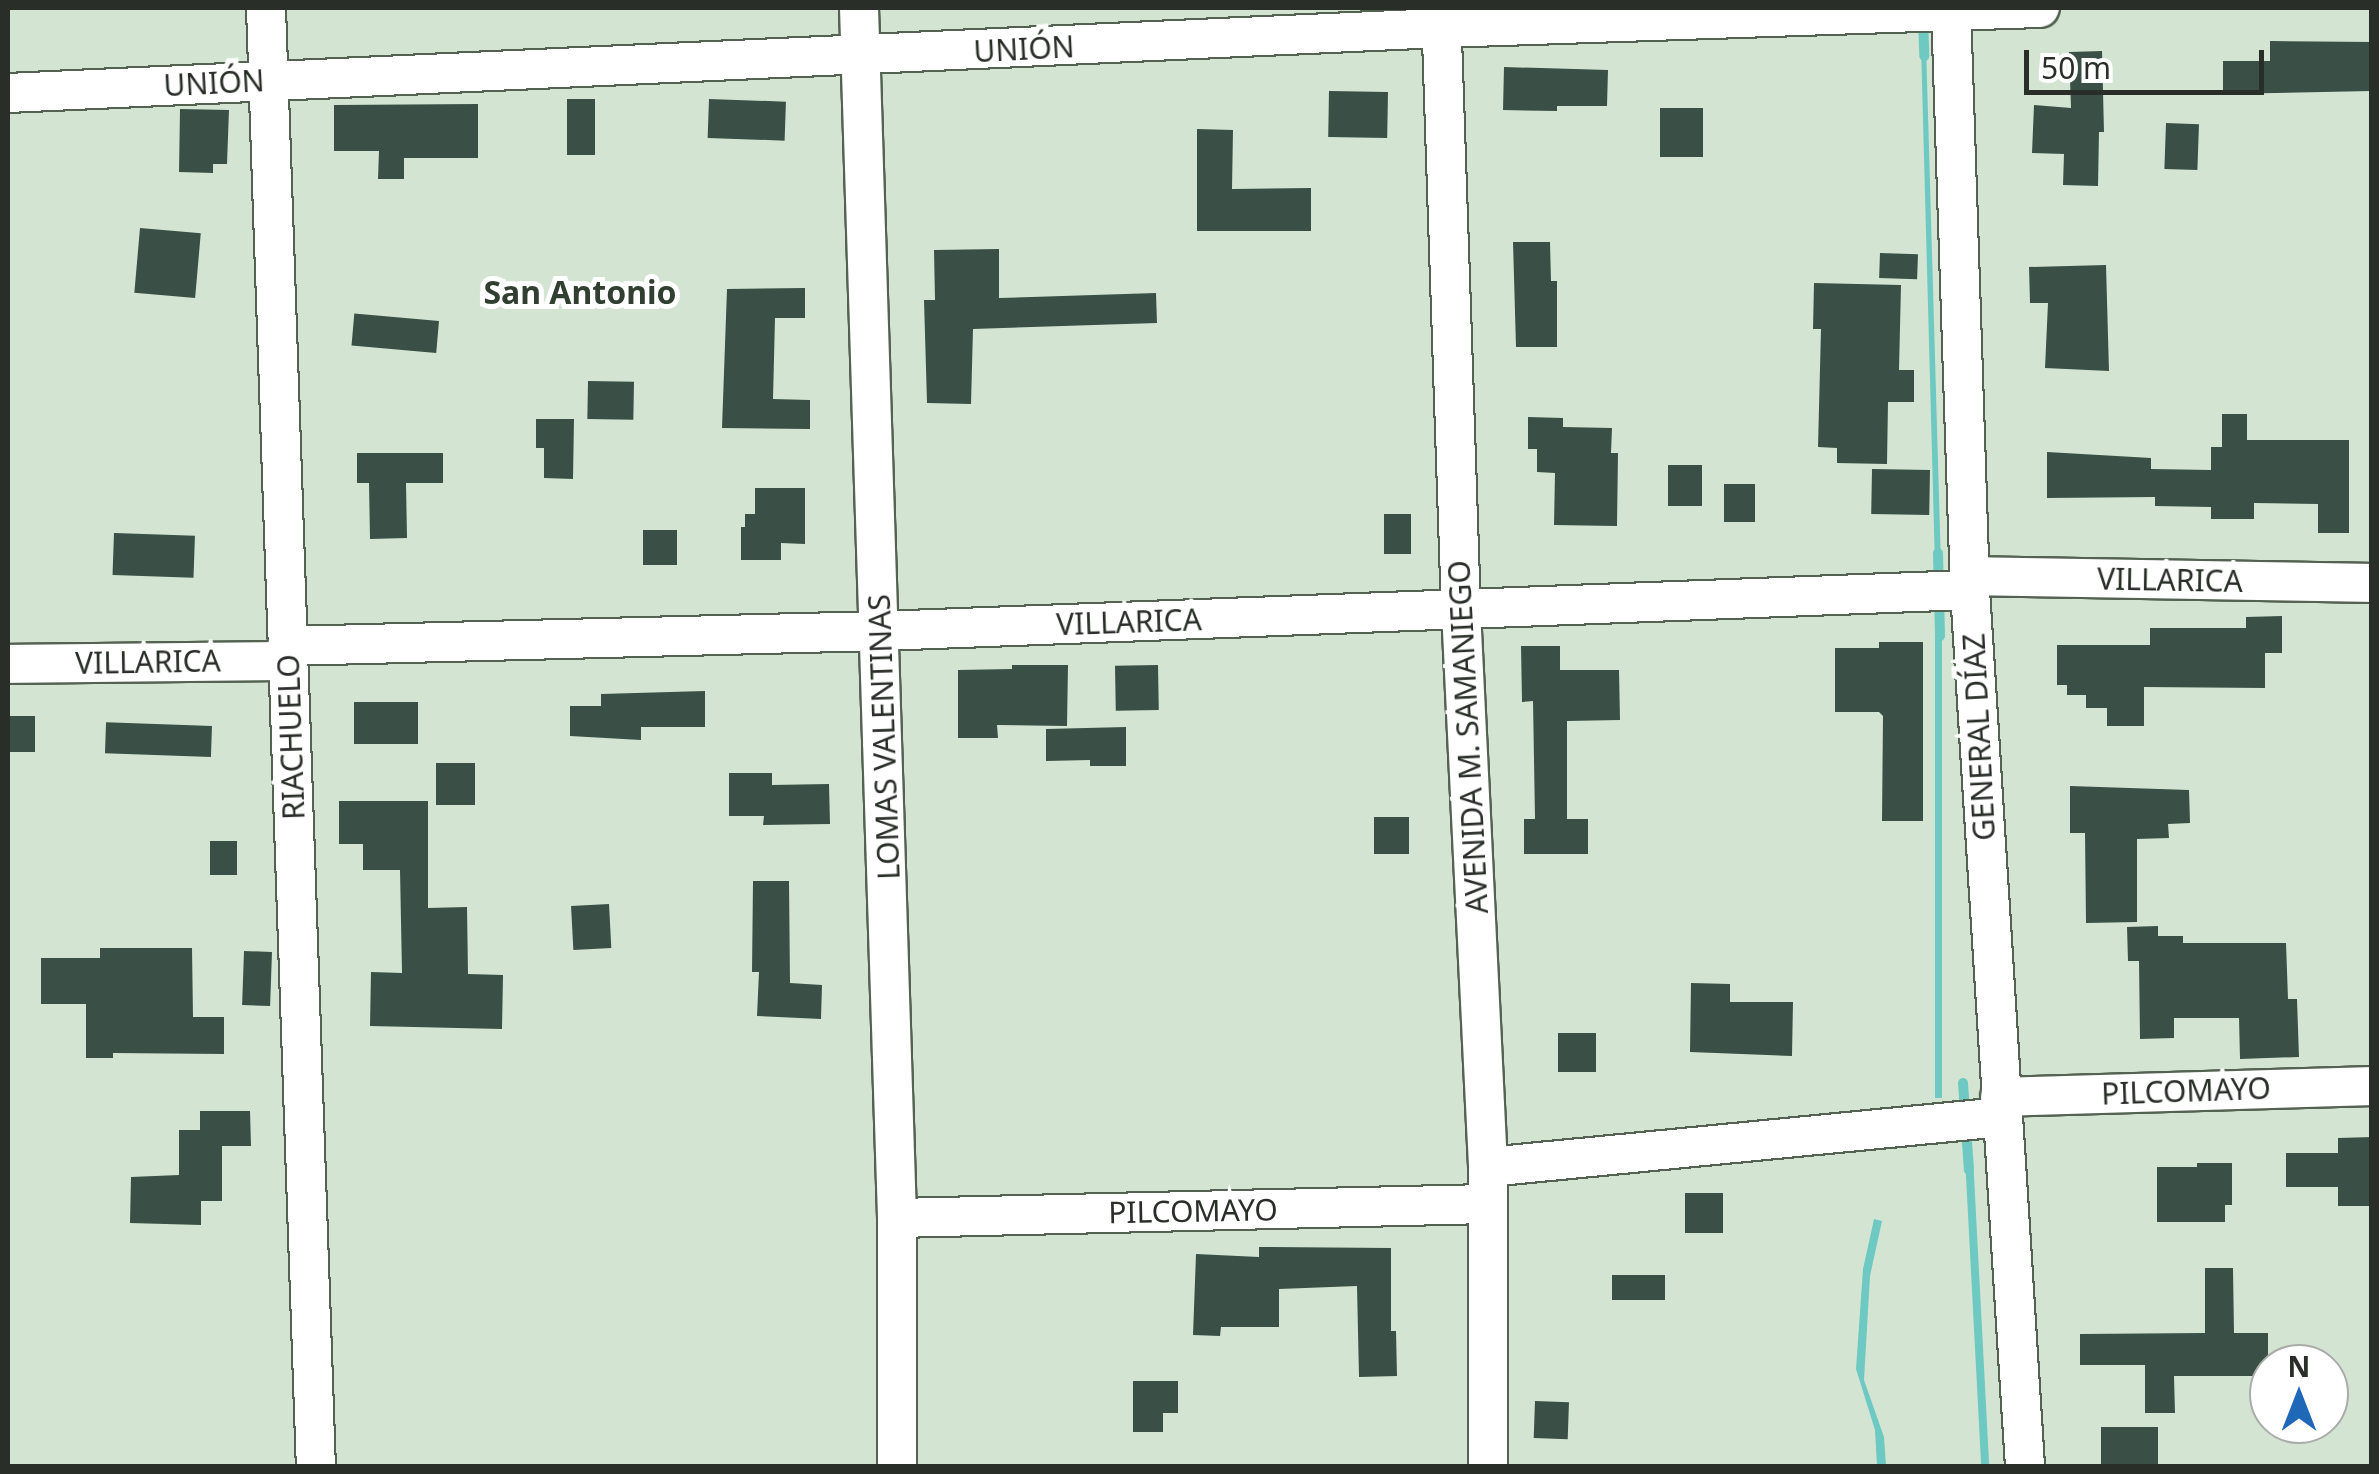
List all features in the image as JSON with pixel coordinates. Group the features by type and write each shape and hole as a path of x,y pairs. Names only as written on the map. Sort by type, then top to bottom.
{"street":[{"name":"RIACHUELO","path":"266,8 316,1466"},
{"name":"LOMAS VALENTINAS","path":"859,8 897,1218 897,1466"},
{"name":"UNIÓN","path":"8,93 861,58 1441,18 2040,8"},
{"name":"GENERAL DÍAZ","path":"1936,11 1954,587 1983,1114 2025,1466"},
{"name":"AVENIDA M. SAMANIEGO","path":"1441,18 1461,610 1488,1186 1488,1466"},
{"name":"VILLARICA","path":"8,664 1461,610 1954,587 2372,583"},
{"name":"PILCOMAYO","path":"897,1218 1488,1186 1983,1114 2372,1086"}],"water":[{"path":"1921,45 1926,45 1941,566 1935,566"},
{"path":"1935,626 1942,626 1942,1098 1935,1098"},
{"path":"1965,1157 1973,1157 1989,1466 1981,1466"},
{"path":"1874,1219 1882,1221 1870,1276 1864,1380 1884,1437 1886,1466 1877,1466 1875,1430 1856,1369 1863,1269"}],"building":[{"path":"2270,41 2372,42 2372,91 2223,94 2223,61 2270,61"},
{"path":"2102,51 2104,132 2099,132 2098,186 2063,185 2064,154 2032,153 2034,105 2071,108 2069,52"},
{"path":"1504,67 1608,70 1607,106 1557,106 1557,111 1503,110"},
{"path":"1329,91 1388,92 1387,138 1328,137"},
{"path":"567,99 595,99 595,155 567,155"},
{"path":"709,99 786,102 785,141 708,138"},
{"path":"478,104 478,158 404,158 404,179 378,179 379,151 334,151 334,105"},
{"path":"1660,108 1703,108 1703,157 1660,157"},
{"path":"180,109 229,110 227,164 213,164 213,173 179,172"},
{"path":"2166,123 2199,124 2197,170 2164,169"},
{"path":"1197,129 1233,130 1232,189 1311,188 1311,231 1197,231"},
{"path":"140,228 201,233 195,298 134,293"},
{"path":"1513,242 1550,242 1551,281 1557,281 1557,347 1516,347"},
{"path":"999,249 999,298 1156,293 1157,323 973,329 971,404 927,403 924,300 935,300 934,250"},
{"path":"1880,253 1918,254 1917,279 1879,278"},
{"path":"2106,265 2109,371 2045,368 2048,303 2030,303 2029,267"},
{"path":"1814,283 1901,285 1899,370 1914,370 1914,402 1888,402 1887,464 1837,463 1837,448 1818,447 1821,329 1813,329"},
{"path":"805,288 805,318 775,318 773,399 810,400 810,429 722,428 727,289"},
{"path":"354,314 439,321 436,353 352,345"},
{"path":"588,381 634,382 633,420 587,419"},
{"path":"2222,414 2247,414 2247,440 2349,440 2349,533 2318,533 2318,504 2254,503 2254,519 2211,519 2211,507 2155,506 2155,497 2047,498 2047,452 2151,458 2151,469 2211,470 2211,447 2222,447"},
{"path":"1528,417 1563,418 1563,427 1612,428 1611,453 1618,453 1617,526 1554,525 1555,473 1537,472 1537,449 1528,449"},
{"path":"536,419 574,419 573,479 544,478 544,448 536,448"},
{"path":"357,453 443,453 443,483 406,483 407,538 370,539 369,483 357,483"},
{"path":"1668,465 1702,465 1702,506 1668,506"},
{"path":"1872,469 1930,470 1929,515 1871,514"},
{"path":"1724,484 1755,484 1755,522 1724,522"},
{"path":"755,488 805,488 805,544 781,543 781,560 741,560 741,527 745,527 745,514 755,514"},
{"path":"1384,514 1411,514 1411,554 1384,554"},
{"path":"643,530 677,530 677,565 643,565"},
{"path":"114,533 195,536 193,578 113,575"},
{"path":"2282,616 2282,653 2265,653 2265,688 2144,687 2144,726 2107,726 2107,708 2086,708 2086,695 2067,695 2067,685 2057,685 2057,645 2150,645 2150,628 2246,628 2246,617"},
{"path":"1879,642 1923,642 1923,821 1882,821 1883,716 1879,712 1835,712 1835,648 1879,648"},
{"path":"1521,646 1560,646 1560,670 1619,670 1620,720 1567,721 1567,819 1588,819 1588,854 1524,854 1524,819 1535,819 1533,701 1522,702"},
{"path":"1012,665 1068,665 1067,726 997,725 998,738 958,738 958,670 1012,669"},
{"path":"1158,665 1159,710 1116,711 1115,666"},
{"path":"705,691 705,727 641,727 641,740 570,736 570,706 601,706 601,694"},
{"path":"354,702 418,702 418,744 354,744"},
{"path":"8,716 35,716 35,752 8,752"},
{"path":"106,722 212,726 211,757 105,753"},
{"path":"1126,727 1126,766 1090,766 1090,760 1046,761 1046,729"},
{"path":"436,763 475,763 475,805 436,805"},
{"path":"729,773 772,773 772,785 829,784 830,824 763,825 764,816 729,816"},
{"path":"2070,786 2189,790 2190,823 2168,824 2169,838 2137,839 2137,922 2086,923 2085,833 2070,833"},
{"path":"339,801 428,801 428,908 467,907 468,974 503,975 502,1029 370,1026 371,972 402,973 400,870 363,870 363,844 339,844"},
{"path":"1374,817 1409,817 1409,854 1374,854"},
{"path":"210,841 237,841 237,875 210,875"},
{"path":"753,881 789,881 790,983 822,985 821,1019 757,1016 759,972 752,972"},
{"path":"609,904 611,948 573,950 571,906"},
{"path":"2158,926 2158,936 2183,936 2183,943 2286,943 2288,999 2297,999 2299,1057 2240,1059 2239,1018 2174,1018 2174,1038 2140,1039 2139,961 2128,961 2127,927"},
{"path":"100,948 192,948 193,1017 224,1017 224,1054 113,1053 113,1058 86,1058 86,1004 41,1004 41,958 100,958"},
{"path":"244,951 272,952 270,1006 242,1005"},
{"path":"1691,983 1730,984 1730,1002 1793,1002 1792,1056 1690,1052"},
{"path":"1558,1033 1596,1033 1596,1072 1558,1072"},
{"path":"200,1111 250,1111 251,1146 222,1146 222,1201 201,1201 201,1225 130,1223 131,1177 179,1175 179,1130 200,1130"},
{"path":"2372,1137 2372,1206 2338,1206 2338,1187 2286,1187 2286,1153 2338,1153 2338,1138"},
{"path":"2197,1163 2232,1163 2232,1205 2225,1205 2225,1222 2157,1222 2157,1167 2197,1167"},
{"path":"1685,1193 1723,1193 1723,1233 1685,1233"},
{"path":"1259,1247 1391,1248 1391,1331 1396,1331 1397,1376 1359,1377 1357,1286 1279,1289 1279,1327 1221,1327 1220,1336 1193,1335 1196,1254 1259,1257"},
{"path":"2205,1268 2233,1268 2234,1333 2268,1333 2268,1344 2249,1344 2249,1376 2174,1376 2175,1413 2145,1413 2145,1365 2080,1365 2080,1334 2205,1333"},
{"path":"1612,1275 1665,1275 1665,1300 1612,1300"},
{"path":"1133,1381 1178,1381 1178,1413 1163,1413 1163,1432 1133,1432"},
{"path":"1535,1401 1569,1402 1568,1439 1534,1438"},
{"path":"2101,1427 2158,1427 2158,1466 2101,1466"}],"waterway":[{"path":"1923,18 1924,56"},
{"path":"1938,553 1940,636"},
{"path":"1963,1083 1969,1170"}],"district":[{"name":"San Antonio","path":"580,292"}]}
